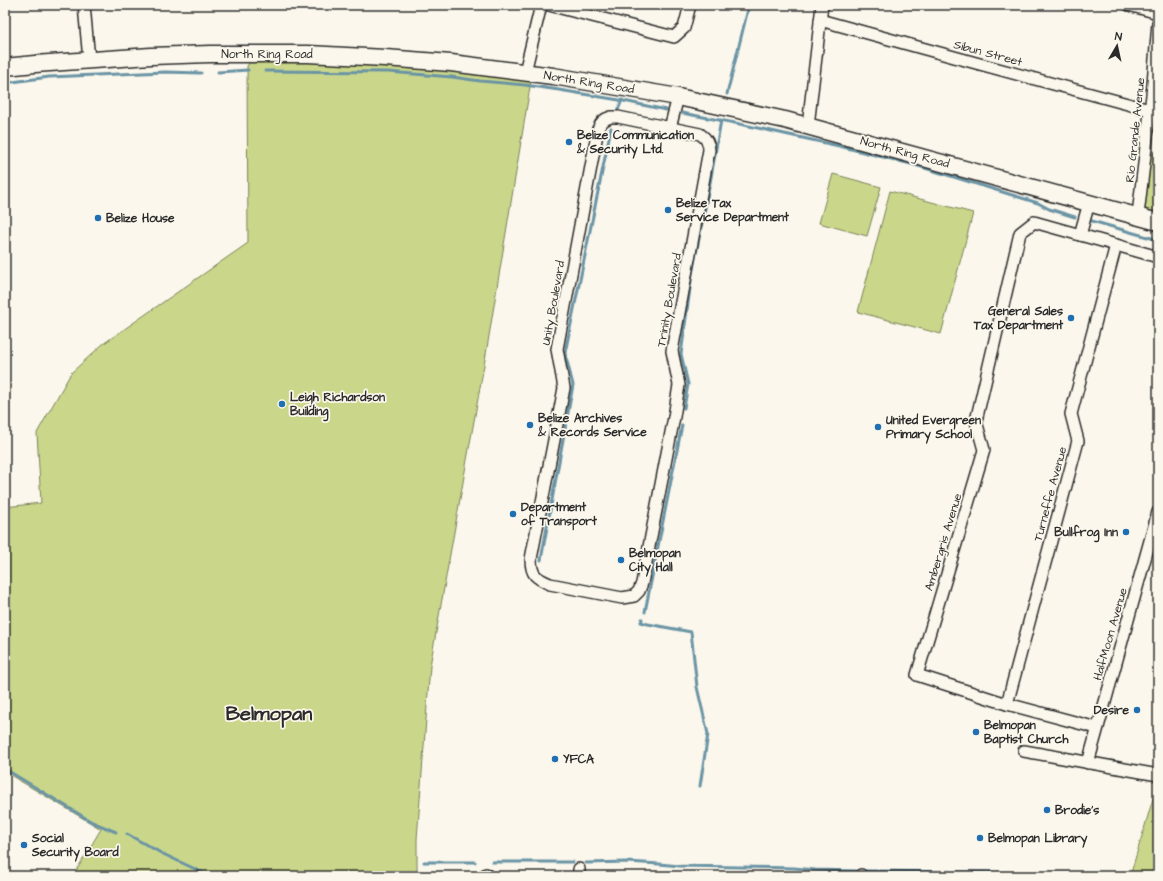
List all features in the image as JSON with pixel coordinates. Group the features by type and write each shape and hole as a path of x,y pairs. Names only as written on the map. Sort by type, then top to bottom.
{"main road":[{"name":"North Ring Road","path":"5,67 89,60 210,54 308,54 451,63 525,72 576,79 678,97 785,120 1138,215 1158,222"}],"street":[{"path":"84,5 89,60"},
{"path":"525,72 541,5"},
{"path":"549,5 590,10 674,37 684,28 690,5"},
{"path":"808,126 822,5"},
{"path":"1129,5 1158,13"},
{"name":"Sibun Street","path":"820,20 984,66 1150,110"},
{"name":"Rio Grande Avenue","path":"1138,215 1150,110 1155,95 1158,22"},
{"path":"670,128 678,97"},
{"name":"Unity Boulevard","path":"634,596 622,598 545,582 534,575 531,567 531,559 564,388 557,349 600,123 611,117 670,128"},
{"name":"Trinity Boulevard","path":"634,596 639,591 642,583 674,417 679,385 672,351 709,150 709,144 700,134 670,128"},
{"path":"1089,203 1080,235 1158,257"},
{"name":"Ambergris Avenue","path":"1080,235 1034,222 1020,233 976,421 984,450 917,675 1007,704 1097,728"},
{"name":"Turneffe Avenue","path":"1007,704 1078,441 1071,414 1116,244"},
{"name":"HalfMoon Avenue","path":"1088,763 1158,512"},
{"path":"1024,751 1158,775"}],"green space":[{"path":"256,54 385,58 531,81 486,354 430,666 417,839 417,876 73,876 101,829 5,772 5,507 41,503 37,433 71,373 103,344 248,243 247,66"},
{"path":"1148,153 1158,155 1158,219 1145,208"},
{"path":"833,174 881,187 867,236 819,223"},
{"path":"890,191 973,213 941,334 858,312"},
{"path":"1158,782 1158,876 1130,876"}],"waterway":[{"path":"727,94 749,5"},
{"path":"218,72 248,70"},
{"path":"265,71 388,72 452,77 559,90 666,110"},
{"path":"5,83 49,77 165,72 201,73"},
{"path":"618,110 622,100"},
{"path":"682,113 839,146 915,165 1038,203 1049,209 1075,217"},
{"path":"684,408 688,384 681,354 692,274 721,120"},
{"path":"541,560 573,385 565,353 611,128"},
{"path":"1092,221 1158,240"},
{"path":"645,612 682,425"},
{"path":"642,619 641,622 648,624 691,632 697,687 708,734 700,786"},
{"path":"5,769 92,822 116,832"},
{"path":"127,834 161,853 210,876"},
{"path":"424,862 475,862"},
{"path":"492,862 573,862"},
{"path":"586,863 628,862 680,866 794,868 855,871"},
{"path":"866,871 951,872"},
{"path":"955,872 1032,873"},
{"path":"1043,873 1158,874"}],"place":[{"name":"Belize Communication & Security Ltd.","path":"569,142"},
{"name":"Belize Tax Service Department","path":"668,210"},
{"name":"Belize House","path":"98,218"},
{"name":"General Sales Tax Department","path":"1071,318"},
{"name":"Leigh Richardson Building","path":"282,404"},
{"name":"Belize Archives & Records Service","path":"530,425"},
{"name":"United Evergreen Primary School","path":"878,427"},
{"name":"Department of Transport","path":"513,514"},
{"name":"Bullfrog Inn","path":"1126,532"},
{"name":"Belmopan City Hall","path":"621,560"},
{"name":"Desire","path":"1137,710"},
{"name":"Belmopan Baptist Church","path":"976,732"},
{"name":"YFCA","path":"555,759"},
{"name":"Brodie's","path":"1047,810"},
{"name":"Belmopan Library","path":"980,838"},
{"name":"Social Security Board","path":"24,845"}],"district":[{"name":"Belmopan","path":"269,713"}]}
